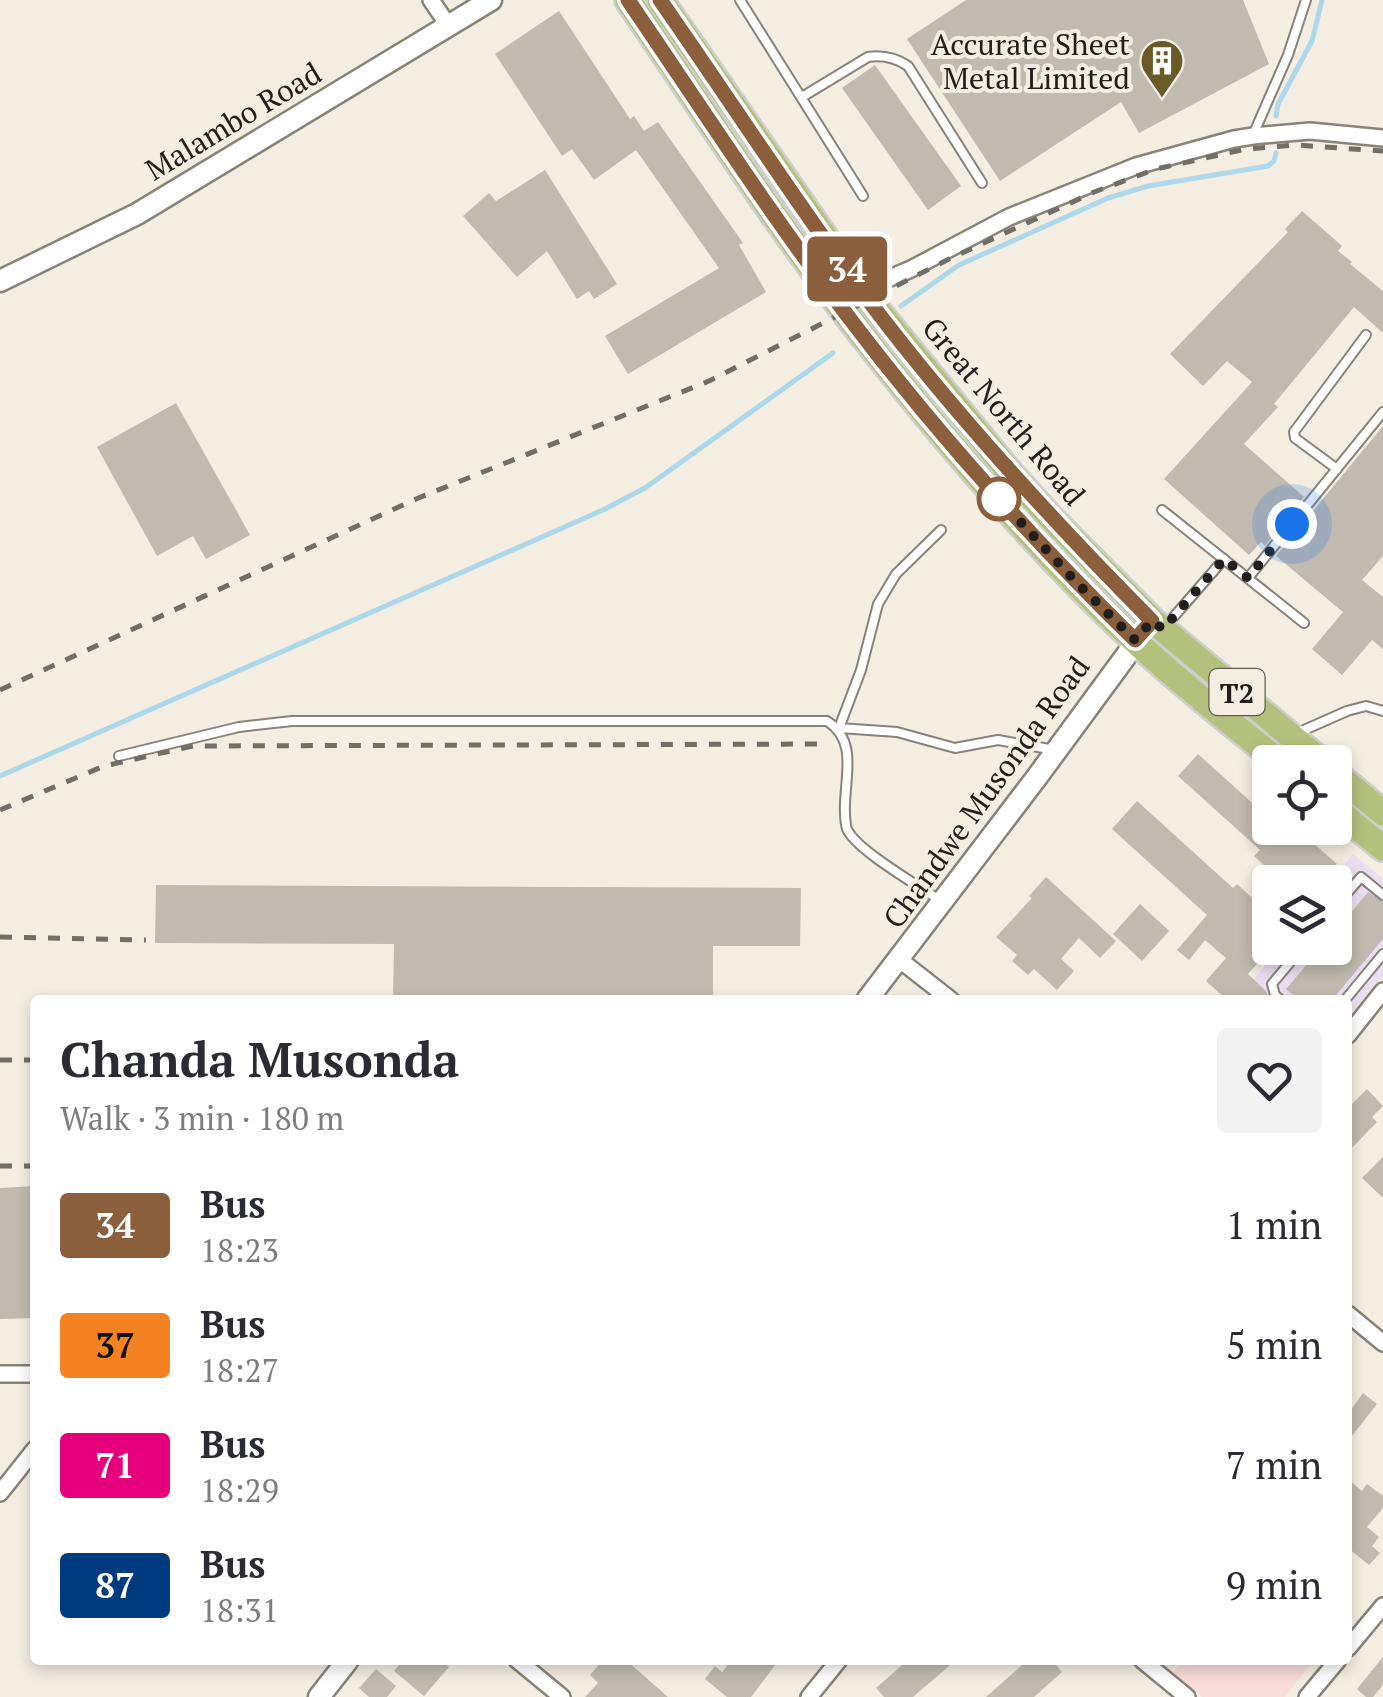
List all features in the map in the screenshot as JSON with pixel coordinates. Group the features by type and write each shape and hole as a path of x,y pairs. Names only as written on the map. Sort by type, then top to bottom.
{"main road":[{"name":"Great North Road","path":"628,0 790,237 868,342 1002,503 1135,640 1258,745"},
{"name":"Great North Road","path":"660,0 862,290 1012,475 1158,625 1302,745"},
{"path":"1352,787 1383,813"},
{"path":"1352,823 1383,848"}],"street":[{"path":"431,0 448,25"},
{"name":"Malambo Road","path":"0,281 137,214 491,0"},
{"path":"862,290 1010,217 1136,166 1234,138 1310,132 1383,138"},
{"name":"Chandwe Musonda Road","path":"872,995 1135,640 1158,625"},
{"path":"900,960 945,995"},
{"path":"1352,1030 1383,991"},
{"path":"1352,1317 1383,1343"},
{"path":"0,1374 30,1374"},
{"path":"0,1493 30,1455"},
{"path":"1352,1643 1383,1606"},
{"path":"319,1697 344,1665"},
{"path":"523,1665 562,1697"},
{"path":"809,1697 835,1665"},
{"path":"1148,1665 1187,1697"},
{"path":"1307,1697 1334,1665"}],"lane":[{"path":"740,0 863,196"},
{"path":"1253,136 1288,55 1306,0"},
{"path":"802,97 868,57 899,60 908,66 982,182"},
{"path":"1337,469 1295,438 1294,432 1366,335"},
{"path":"1248,578 1383,412"},
{"path":"1162,510 1304,623"},
{"path":"941,530 896,574 878,604 861,670 839,728 848,751 846,829 864,848 943,902"},
{"path":"1158,625 1224,559"},
{"path":"1291,736 1347,711 1383,703"},
{"path":"1366,706 1383,711"},
{"path":"119,756 240,727 292,721 828,721 839,728 897,732 954,748 998,740 1056,750"},
{"path":"1352,887 1361,876 1383,895"},
{"path":"1349,995 1383,954"},
{"path":"1275,995 1272,984 1288,965"}],"shaded area":[{"path":"1353,854 1383,879 1383,975 1352,1012 1352,995 1258,995 1248,987 1265,965 1352,965 1352,865 1344,865"},
{"path":"1179,1665 1310,1665 1285,1697 1202,1697 1173,1673"}],"building":[{"path":"966,0 1243,0 1269,64 1139,133 1121,102 1000,181 907,39"},
{"path":"559,11 630,119 634,116 644,131 658,122 743,243 739,245 766,292 628,374 605,336 719,268 636,150 594,180 572,149 562,156 495,54"},
{"path":"875,65 961,186 928,210 842,88"},
{"path":"545,170 617,284 594,299 589,291 577,299 547,251 517,277 463,216 489,193 496,201"},
{"path":"1302,211 1342,246 1338,251 1350,264 1383,291 1383,333 1354,307 1274,404 1278,407 1244,444 1304,497 1265,546 1261,542 1249,555 1164,479 1252,382 1227,361 1203,386 1170,354 1288,232 1285,229"},
{"path":"176,403 250,535 206,559 193,536 157,556 97,447"},
{"path":"1383,426 1383,556 1362,580 1383,597 1383,649 1372,640 1342,675 1312,649 1343,612 1276,556"},
{"path":"1198,754 1252,803 1252,843 1178,776"},
{"path":"1137,801 1233,888 1237,884 1252,898 1252,965 1256,965 1248,974 1268,995 1221,995 1206,981 1226,958 1205,940 1189,960 1177,950 1207,915 1112,829"},
{"path":"1254,845 1315,845 1337,864 1264,865 1254,856 1260,850"},
{"path":"1046,877 1116,941 1100,958 1079,938 1061,959 1074,971 1057,990 1034,969 1028,975 1012,961 1017,955 996,937"},
{"path":"156,885 801,888 800,946 713,946 713,995 393,995 394,944 155,943"},
{"path":"1368,892 1383,902 1383,939 1336,995 1293,995 1286,989 1306,965 1352,965 1352,911"},
{"path":"1140,904 1169,931 1142,961 1113,934"},
{"path":"1367,1089 1383,1106 1372,1117 1377,1122 1352,1148 1352,1104"},
{"path":"1383,1157 1383,1198 1362,1178"},
{"path":"30,1186 30,1318 0,1319 0,1188"},
{"path":"1363,1393 1377,1404 1352,1436 1352,1408"},
{"path":"1352,1482 1362,1491 1367,1484 1383,1496 1383,1508 1367,1527 1379,1537 1372,1546 1380,1553 1369,1565 1352,1551"},
{"path":"1383,1657 1383,1685 1373,1697 1366,1697 1357,1689"},
{"path":"399,1665 449,1667 424,1696 394,1671"},
{"path":"599,1665 632,1665 668,1697 585,1697 598,1683 590,1675"},
{"path":"728,1665 775,1665 751,1697 727,1697 705,1679 715,1666 722,1672"},
{"path":"902,1665 950,1665 913,1697 884,1697 876,1688"},
{"path":"1022,1665 1056,1665 1062,1672 1034,1697 986,1697"},
{"path":"376,1669 396,1686 387,1697 369,1697 359,1688"}],"waterway":[{"path":"1276,116 1278,104 1312,41 1322,0"},
{"path":"901,306 959,265 1108,198 1148,186 1268,166 1276,153"},
{"path":"0,776 603,510 645,488 833,353"}],"railway":[{"path":"0,690 416,499 709,381 949,259 1094,192 1156,169 1246,149 1296,145 1383,151"},
{"path":"0,810 104,766 193,746 822,744"},
{"path":"0,937 146,940"},
{"path":"0,1060 30,1060"},
{"path":"0,1166 30,1166"}],"bus line":[{"name":"34","path":"628,0 790,237 868,342 1034,538 1135,640 1152,621 1052,519 911,354 821,234 660,0"}],"place":[{"name":"Accurate Sheet Metal Limited","path":"1162,99"}],"route":[{"path":"999,499 992,491 1135,640 1152,621 1163,629 1224,559 1248,578 1292,524"}]}
